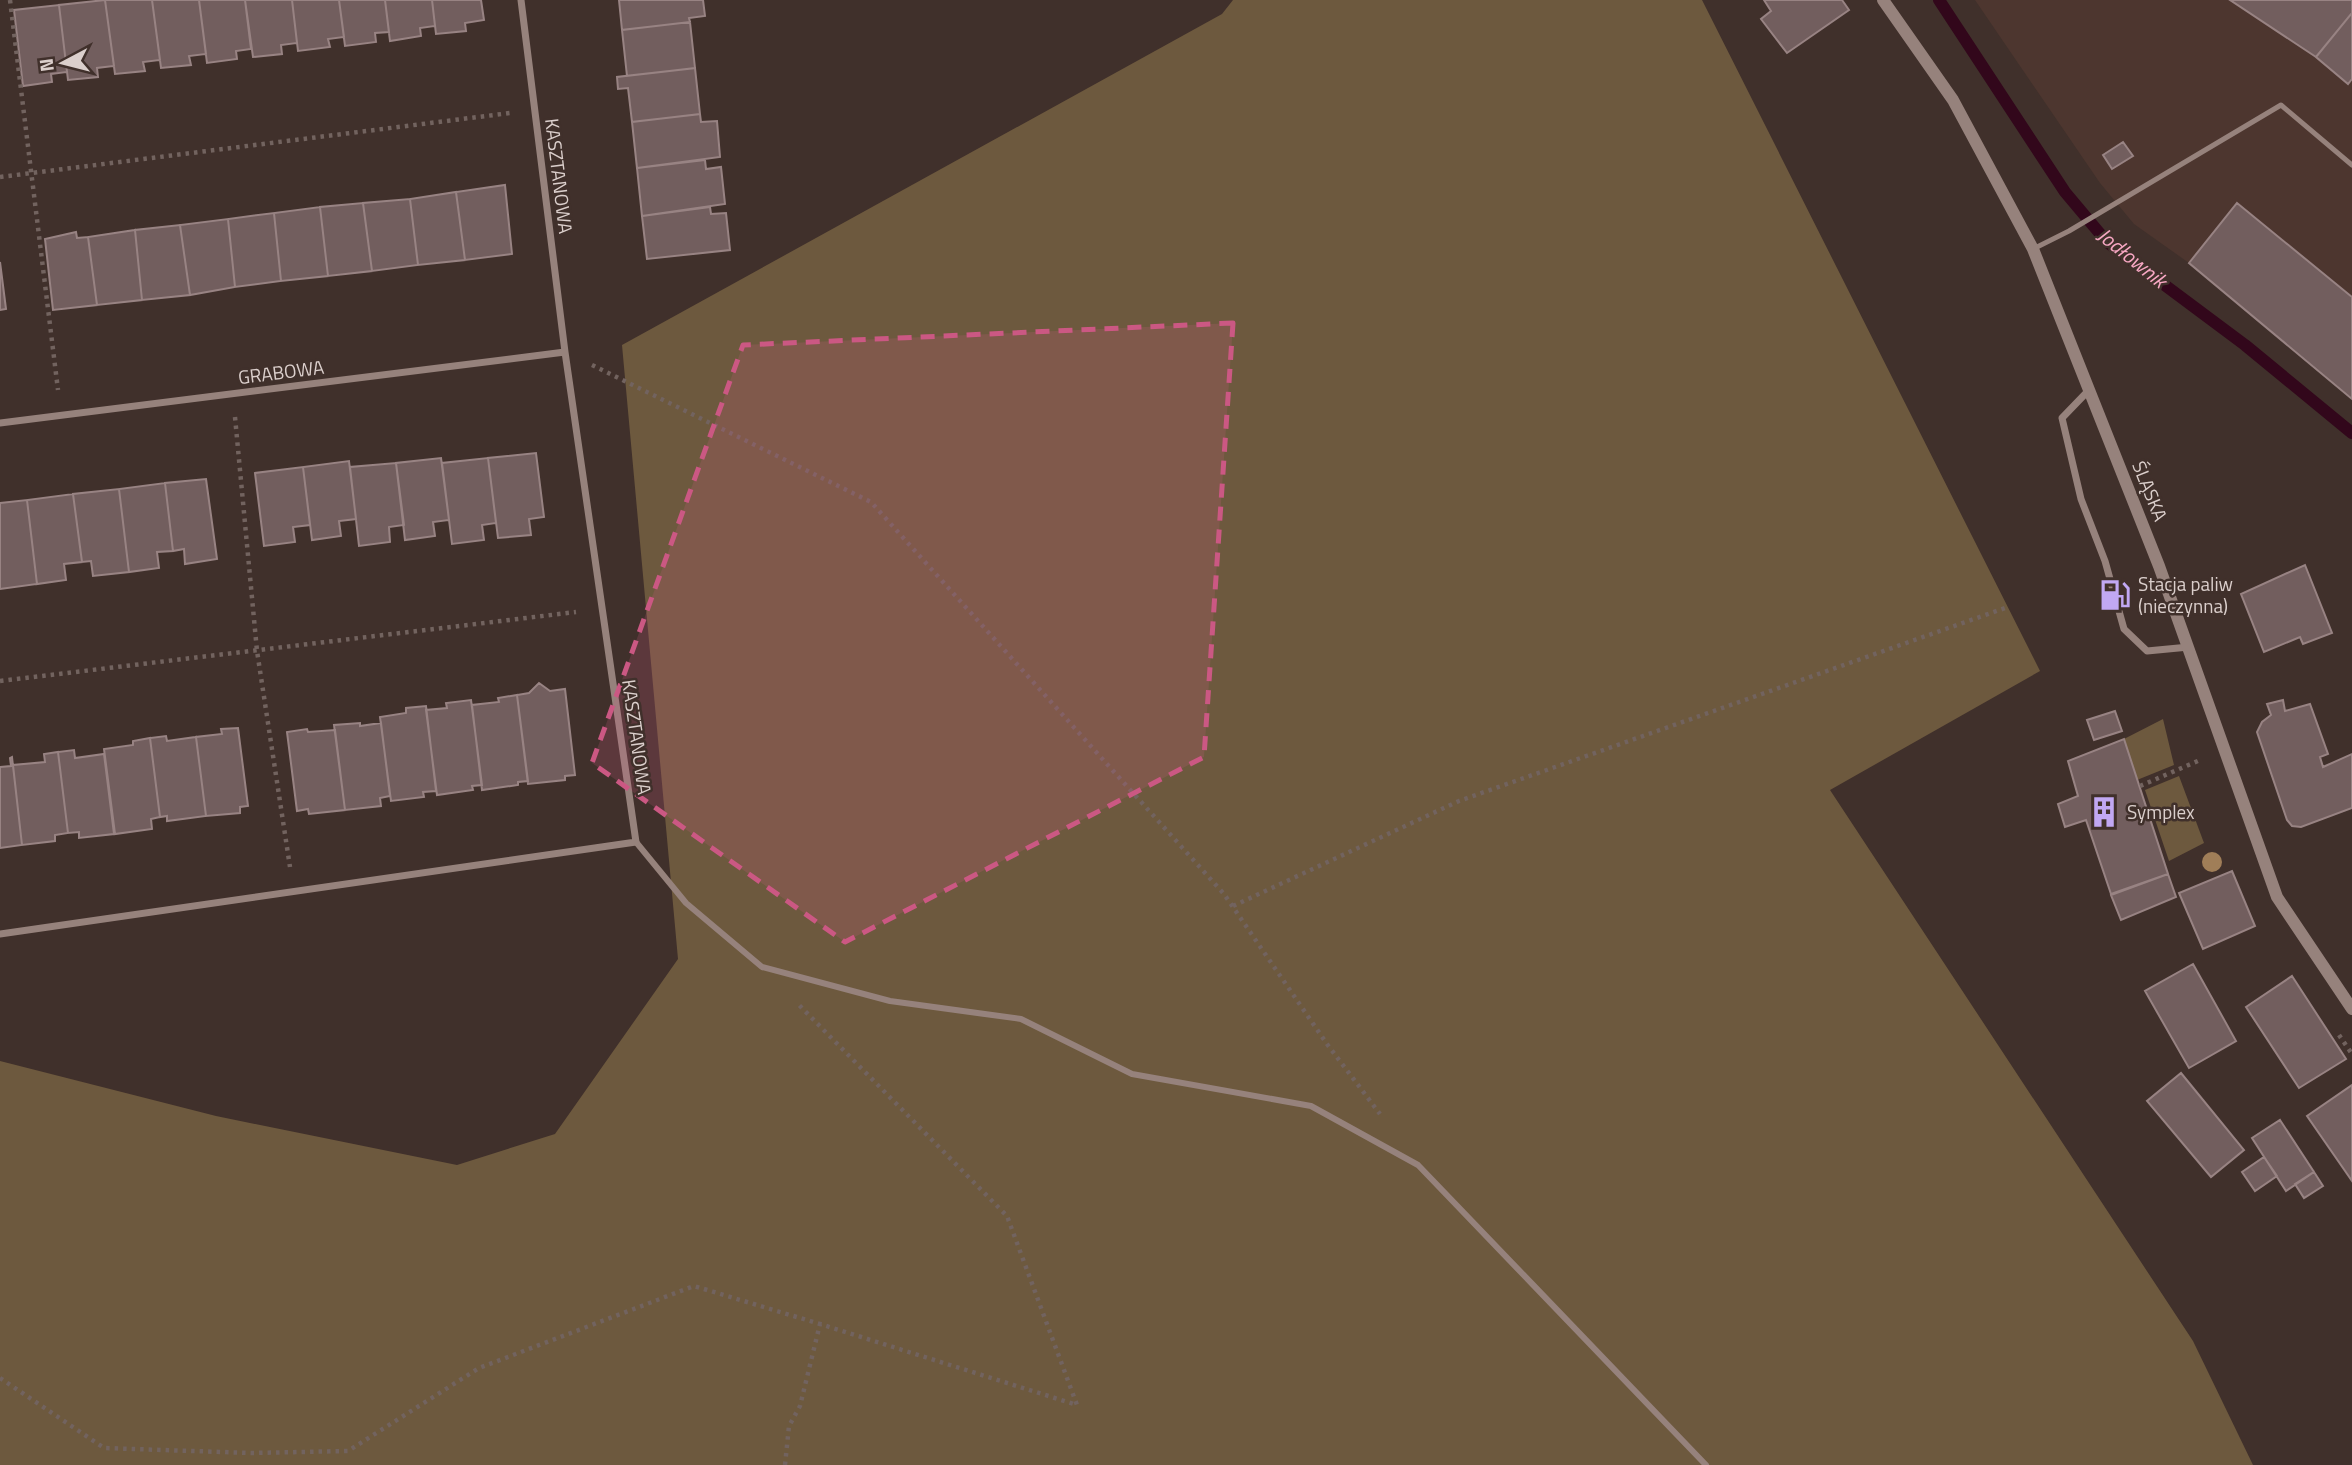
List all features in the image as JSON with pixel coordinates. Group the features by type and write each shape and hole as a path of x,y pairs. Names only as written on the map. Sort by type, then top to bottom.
{"street":[{"name":"KASZTANOWA","path":"521,0 565,352 636,842"},
{"name":"ŚLĄSKA","path":"1883,0 1953,100 2033,250 2160,566 2277,897 2352,1009"},
{"name":"GRABOWA","path":"0,423 565,352"},
{"path":"2089,390 2062,418 2081,499 2105,561 2124,629 2147,651 2189,647"},
{"path":"0,934 636,842 686,903 762,967 890,1001 1021,1020 1132,1074 1311,1106 1418,1165 1706,1465"}],"lane":[{"path":"2033,250 2281,105 2352,165"}],"path":[{"path":"10,0 61,416"},
{"path":"0,177 535,109"},
{"path":"565,352 871,502 1224,894 1327,1044 1385,1121"},
{"path":"232,394 257,651 293,892"},
{"path":"1233,906 1459,801 2008,607"},
{"path":"0,681 603,609"},
{"path":"2140,786 2176,771"},
{"path":"0,1378 104,1448 251,1453 348,1451 479,1368 694,1286 1077,1405 1007,1216 762,967"},
{"path":"785,1465 789,1426 800,1406 820,1324"}],"highlighted area":[{"path":"1233,323 1204,757 845,942 592,763 743,345"}],"shaded area":[{"path":"1233,0 1702,0 2040,671 1830,790 2193,1341 2253,1465 0,1465 0,1061 216,1116 457,1165 555,1134 678,959 622,345 1222,14"},
{"path":"1975,0 2352,0 2352,399 2189,263 2134,224 2100,183"},
{"path":"2163,719 2174,765 2137,780 2124,739"},
{"path":"2179,776 2204,843 2169,861 2145,790"}],"building":[{"path":"105,0 152,0 160,60 143,62 145,71 115,74"},
{"path":"105,0 114,66 97,68 98,77 68,80 59,5"},
{"path":"152,0 199,0 206,54 189,56 191,65 161,68"},
{"path":"199,0 245,0 251,49 236,51 237,59 207,63"},
{"path":"245,0 292,0 297,43 281,45 282,54 253,57"},
{"path":"292,0 339,0 344,37 328,39 330,47 298,51"},
{"path":"339,0 385,0 389,32 375,33 376,42 345,46"},
{"path":"385,0 432,0 435,26 420,28 421,36 390,41"},
{"path":"432,0 481,0 484,20 465,23 466,31 436,34"},
{"path":"619,0 703,0 705,16 689,18 690,22 622,30"},
{"path":"1764,0 1842,0 1849,10 1787,53 1761,19 1771,11"},
{"path":"2230,0 2352,0 2352,13 2316,57"},
{"path":"59,5 67,72 51,74 52,82 23,86 14,10"},
{"path":"2352,13 2352,79 2348,84 2316,57"},
{"path":"690,22 695,68 627,76 622,30"},
{"path":"695,68 700,114 632,122 628,88 618,89 617,77"},
{"path":"700,114 701,122 717,121 720,157 637,168 632,122"},
{"path":"2123,142 2133,156 2112,169 2103,155"},
{"path":"705,160 706,169 721,167 725,204 642,216 637,168"},
{"path":"505,185 512,254 465,260 456,192"},
{"path":"456,192 465,260 418,265 410,199"},
{"path":"410,199 418,265 372,271 363,203"},
{"path":"363,203 372,271 328,276 320,207"},
{"path":"2237,203 2352,297 2352,399 2189,263"},
{"path":"320,207 328,276 281,281 274,213"},
{"path":"710,207 711,214 726,213 730,250 647,259 642,216"},
{"path":"274,213 281,281 235,287 228,219"},
{"path":"228,219 235,287 190,295 180,225"},
{"path":"180,225 190,295 142,300 135,230"},
{"path":"135,230 142,300 97,305 88,237"},
{"path":"76,232 77,238 88,237 97,305 53,310 45,239"},
{"path":"0,262 6,309 0,310"},
{"path":"536,453 544,517 529,519 531,535 498,538 488,458"},
{"path":"441,458 449,520 433,522 435,536 405,540 396,463"},
{"path":"488,458 496,523 482,525 484,540 452,544 442,463"},
{"path":"349,461 356,519 339,521 341,536 312,540 303,467"},
{"path":"396,463 404,525 389,527 390,542 359,546 350,467"},
{"path":"303,467 310,525 293,527 295,542 264,546 255,473"},
{"path":"206,479 217,559 185,564 184,549 173,551 165,483"},
{"path":"165,483 173,551 157,552 159,568 129,572 119,489"},
{"path":"119,489 129,572 93,576 91,561 82,562 73,494"},
{"path":"73,494 82,562 64,564 66,580 37,584 27,500"},
{"path":"27,500 37,584 0,589 0,503"},
{"path":"2305,565 2332,633 2303,644 2300,637 2264,652 2241,594"},
{"path":"539,683 550,691 565,689 575,775 565,776 565,780 528,784 517,695 529,693"},
{"path":"517,695 528,781 482,790 472,705 499,702 498,698"},
{"path":"471,700 482,785 472,786 473,790 437,795 426,710 447,708 446,703"},
{"path":"2283,700 2285,711 2310,704 2328,754 2320,757 2323,767 2352,754 2352,808 2301,827 2292,826 2287,820 2257,732 2262,722 2271,715 2267,704"},
{"path":"426,706 436,791 423,792 424,797 391,801 380,717 406,713 406,708"},
{"path":"2115,711 2122,731 2094,740 2087,720"},
{"path":"360,723 360,726 381,723 390,796 380,798 381,806 345,810 334,725"},
{"path":"238,728 248,806 240,807 240,813 206,816 196,737 222,734 221,729"},
{"path":"307,729 308,732 335,730 345,810 309,814 308,809 297,811 287,732"},
{"path":"166,736 167,741 196,737 206,816 167,821 167,816 160,817 150,738"},
{"path":"150,738 160,817 151,819 152,829 115,834 104,749 133,745 133,741"},
{"name":"Symplex","path":"2124,739 2168,874 2111,894 2086,820 2065,827 2058,804 2078,796 2068,761"},
{"path":"74,750 75,758 104,754 114,834 79,838 79,832 68,833 58,752"},
{"path":"58,752 68,833 55,835 55,841 22,845 13,765 45,762 44,754"},
{"path":"12,757 22,845 0,848 0,767 11,766"},
{"path":"2232,871 2255,926 2203,949 2179,893"},
{"path":"2168,874 2176,897 2121,920 2111,895"},
{"path":"2193,964 2236,1041 2189,1068 2145,991"},
{"path":"2292,976 2346,1059 2299,1088 2246,1007"},
{"path":"2181,1073 2244,1150 2211,1177 2147,1101"},
{"path":"2352,1085 2352,1181 2307,1116"},
{"path":"2280,1120 2314,1172 2286,1191 2252,1138"},
{"path":"2264,1157 2277,1176 2255,1191 2242,1172"},
{"path":"2314,1172 2323,1186 2304,1198 2295,1184"}],"waterway":[{"name":"Jodłownik","path":"1939,0 2065,192 2107,242 2245,345 2352,433"}],"place":[{"name":"Stacja paliw (nieczynna)","path":"2115,595"},
{"name":"Symplex","path":"2104,812"}]}
